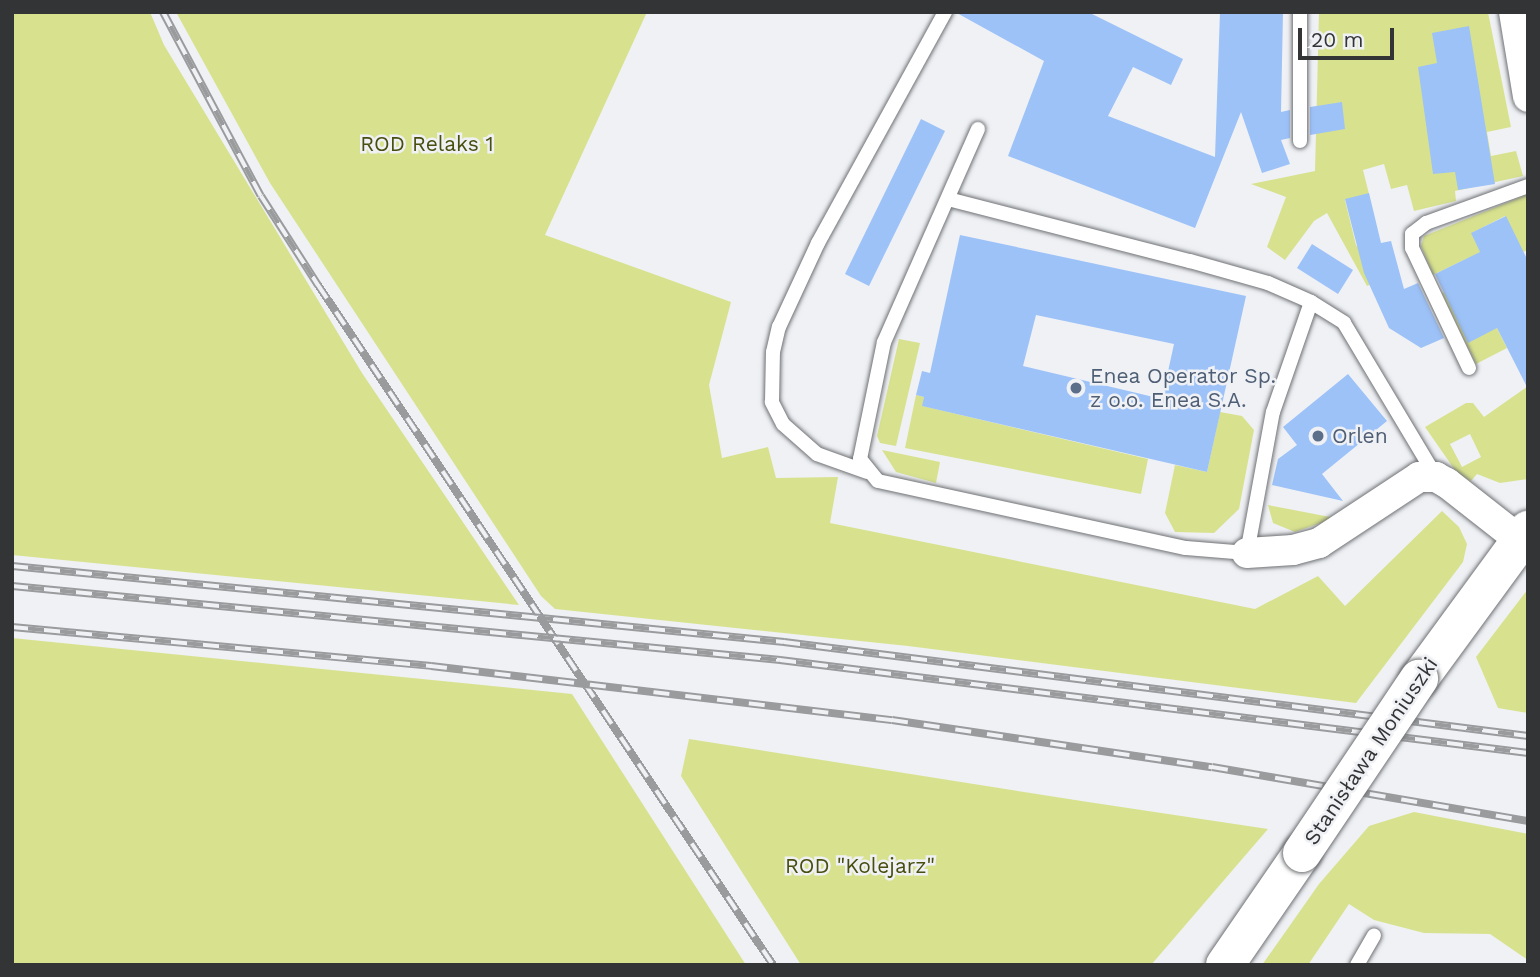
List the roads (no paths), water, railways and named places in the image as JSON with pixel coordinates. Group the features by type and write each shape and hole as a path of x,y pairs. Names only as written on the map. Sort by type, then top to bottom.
{"street":[{"path":"1514,12 1528,97"},
{"path":"1247,553 1293,550 1319,543 1406,483 1436,477 1526,535"},
{"name":"Stanisława Moniuszki","path":"1224,965 1303,853 1419,679 1526,535"}],"lane":[{"path":"945,12 818,243 779,327 773,352 772,402 783,424 817,454 867,472 894,488 1186,548 1247,553 1273,412 1311,302"},
{"path":"1300,12 1300,142"},
{"path":"867,472 860,459 862,443 884,342 921,249 948,199 978,129"},
{"path":"1469,368 1412,248 1412,234 1426,223 1528,186"},
{"path":"948,199 1216,268 1311,302 1344,323 1436,477"},
{"path":"1357,965 1374,936"}],"railway":[{"path":"163,12 261,196 773,965"},
{"path":"12,566 784,642 1528,736"},
{"path":"12,586 780,660 1528,753"},
{"path":"12,627 431,666 892,720 1212,767 1528,821"}],"place":[{"name":"Enea Operator Sp. z o.o. Enea S.A.","path":"1076,388"},
{"name":"Orlen","path":"1318,436"}],"park label":[{"name":"ROD Relaks 1","path":"427,144"},
{"name":"ROD \"Kolejarz\"","path":"860,866"}]}
